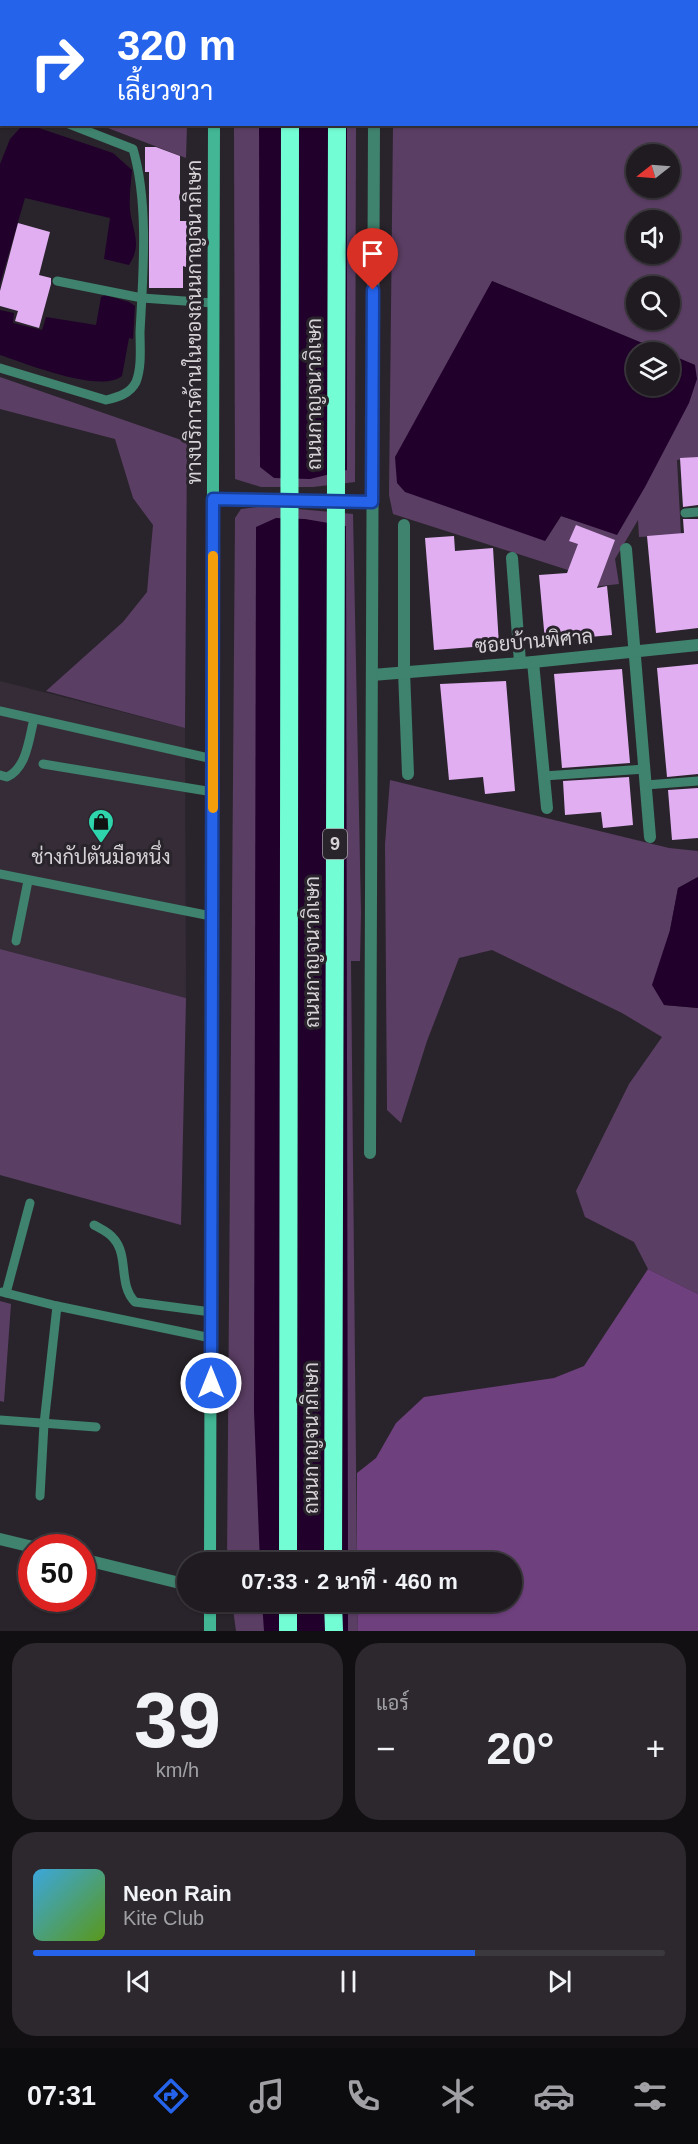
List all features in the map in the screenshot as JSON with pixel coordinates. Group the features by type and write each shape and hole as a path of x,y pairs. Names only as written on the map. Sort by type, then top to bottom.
{"highway":[{"name":"ถนนกาญจนาภิเษก","path":"288,1552 290,126"},
{"name":"ถนนกาญจนาภิเษก","path":"333,1552 337,126"},
{"path":"288,1612 288,1631"},
{"path":"333,1612 334,1631"}],"main road":[{"name":"ทางบริการด้านในของถนนกาญจนาภิเษก","path":"210,1552 214,126"},
{"path":"210,1612 210,1631"}],"street":[{"path":"370,1153 374,126"},
{"path":"213,499 372,502"},
{"path":"404,525 404,671 408,774"},
{"path":"626,549 650,837"},
{"path":"512,558 547,808"},
{"name":"ซอยบ้านพิศาล","path":"372,675 698,645"},
{"path":"0,1539 18,1543"},
{"path":"96,1562 177,1582"}],"lane":[{"path":"0,368 106,400 128,391 135,383 139,370 143,198 140,171 133,149 74,126"},
{"path":"57,281 142,298 213,303"},
{"path":"685,513 698,512"},
{"path":"0,711 213,759"},
{"path":"0,775 8,777 16,773 22,764 34,719"},
{"path":"43,764 213,792"},
{"path":"544,776 645,769"},
{"path":"646,785 698,781"},
{"path":"0,874 211,916"},
{"path":"16,941 28,881"},
{"path":"30,1203 3,1293 211,1338"},
{"path":"94,1226 109,1234 118,1244 126,1288 135,1302 211,1312"},
{"path":"40,1496 44,1424 57,1306"},
{"path":"0,1420 96,1427"}],"shaded area":[{"path":"33,126 113,153 132,170 130,209 136,244 129,265 104,259 110,218 25,198 0,284 0,164 10,139 20,128"},
{"path":"103,126 187,126 186,158"},
{"path":"234,126 356,126 355,482 313,487 261,487 235,479"},
{"path":"259,126 347,126 347,470 310,479 274,478 260,467"},
{"path":"393,126 698,126 698,457 677,460 681,535 639,537 638,520 615,559 619,584 573,589 571,571 393,514 389,495","holes":["492,281 640,342 680,342 680,359 695,365 617,534 561,516 545,541"]},
{"path":"492,281 640,342 626,342 626,396 680,396 680,359 695,365 697,379 689,403 617,535 561,516 545,541 405,492 397,483 395,457"},
{"path":"105,295 135,306 133,339 129,338 122,376 111,381 80,379 0,355 0,310 14,313 13,323 42,330 46,317 96,325 101,297"},
{"path":"0,377 187,442 185,728 46,691 123,622 147,592 153,525 133,498 115,439 0,409"},
{"path":"265,506 353,514 361,913 360,961 351,961 357,1552 227,1552 235,518 241,509"},
{"path":"276,518 305,519 346,526 348,1552 260,1552 254,1411 256,527"},
{"path":"0,681 185,728 186,998 0,949"},
{"path":"390,780 669,848 698,851 698,877 678,888 670,930 664,1005 698,1008 698,1294 648,1269 634,1242 585,1217 576,1191 629,1084 662,1037 622,1013 492,950 459,958 427,1041 401,1123 387,1110 385,844"},
{"path":"698,877 698,1008 664,1005 652,985 670,930 678,888"},
{"path":"0,949 186,998 181,1225 0,1175"},
{"path":"648,1269 698,1294 698,1631 358,1631 357,1612 522,1612 522,1552 357,1552 357,1473 376,1458 396,1423 424,1397 554,1378 584,1366"},
{"path":"0,1301 11,1304 4,1402 0,1401"},
{"path":"233,1612 357,1612 358,1631 236,1631"},
{"path":"263,1612 348,1612 348,1631 264,1631"}],"building":[{"path":"145,147 156,147 180,156 180,221 187,221 183,288 149,288 149,172 145,172"},
{"path":"18,223 50,232 39,275 51,278 51,284 39,328 15,321 18,311 0,306 0,291"},
{"path":"698,457 698,505 683,507 680,458"},
{"path":"683,519 698,519 698,628 656,633 647,536 684,533"},
{"path":"576,525 615,540 597,588 607,586 612,635 545,641 539,575 567,573 578,544 569,541"},
{"path":"454,536 455,551 493,548 499,645 434,650 425,538"},
{"path":"698,664 698,774 667,777 657,668"},
{"path":"622,669 630,763 562,768 554,674"},
{"path":"506,681 515,791 485,794 483,777 449,780 440,684"},
{"path":"629,777 633,825 603,828 601,812 565,815 563,781"},
{"path":"698,788 698,838 672,840 668,790"}],"slow traffic":[{"path":"213,556 213,808"}],"place":[{"name":"ช่างกัปตันมือหนึ่ง","path":"101,845"}],"route":[{"path":"211,1383 213,499 372,502 373,290"}]}
